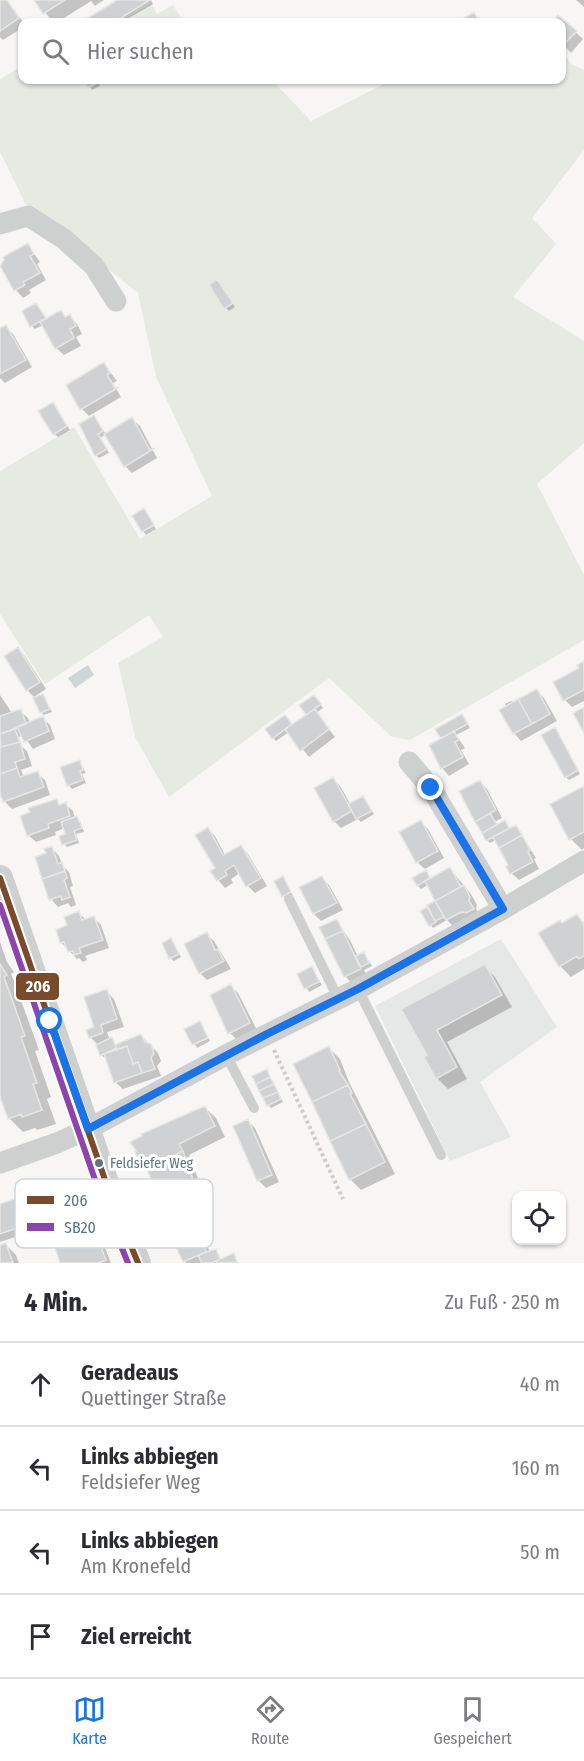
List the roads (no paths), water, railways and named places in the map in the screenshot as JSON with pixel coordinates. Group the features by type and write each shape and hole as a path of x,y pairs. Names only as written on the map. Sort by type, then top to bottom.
{"street":[{"path":"0,224 28,216 64,239 94,266 116,301"},
{"path":"409,762 431,788 503,909"},
{"path":"0,1163 57,1143 88,1129 226,1055 358,989 503,909 584,861"},
{"path":"0,878 105,1179"},
{"path":"132,1248 138,1263"}],"lane":[{"path":"289,899 338,998"},
{"path":"358,989 441,1155"},
{"path":"226,1055 254,1108"}],"place":[{"name":"Feldsiefer Weg","path":"99,1163"}]}
